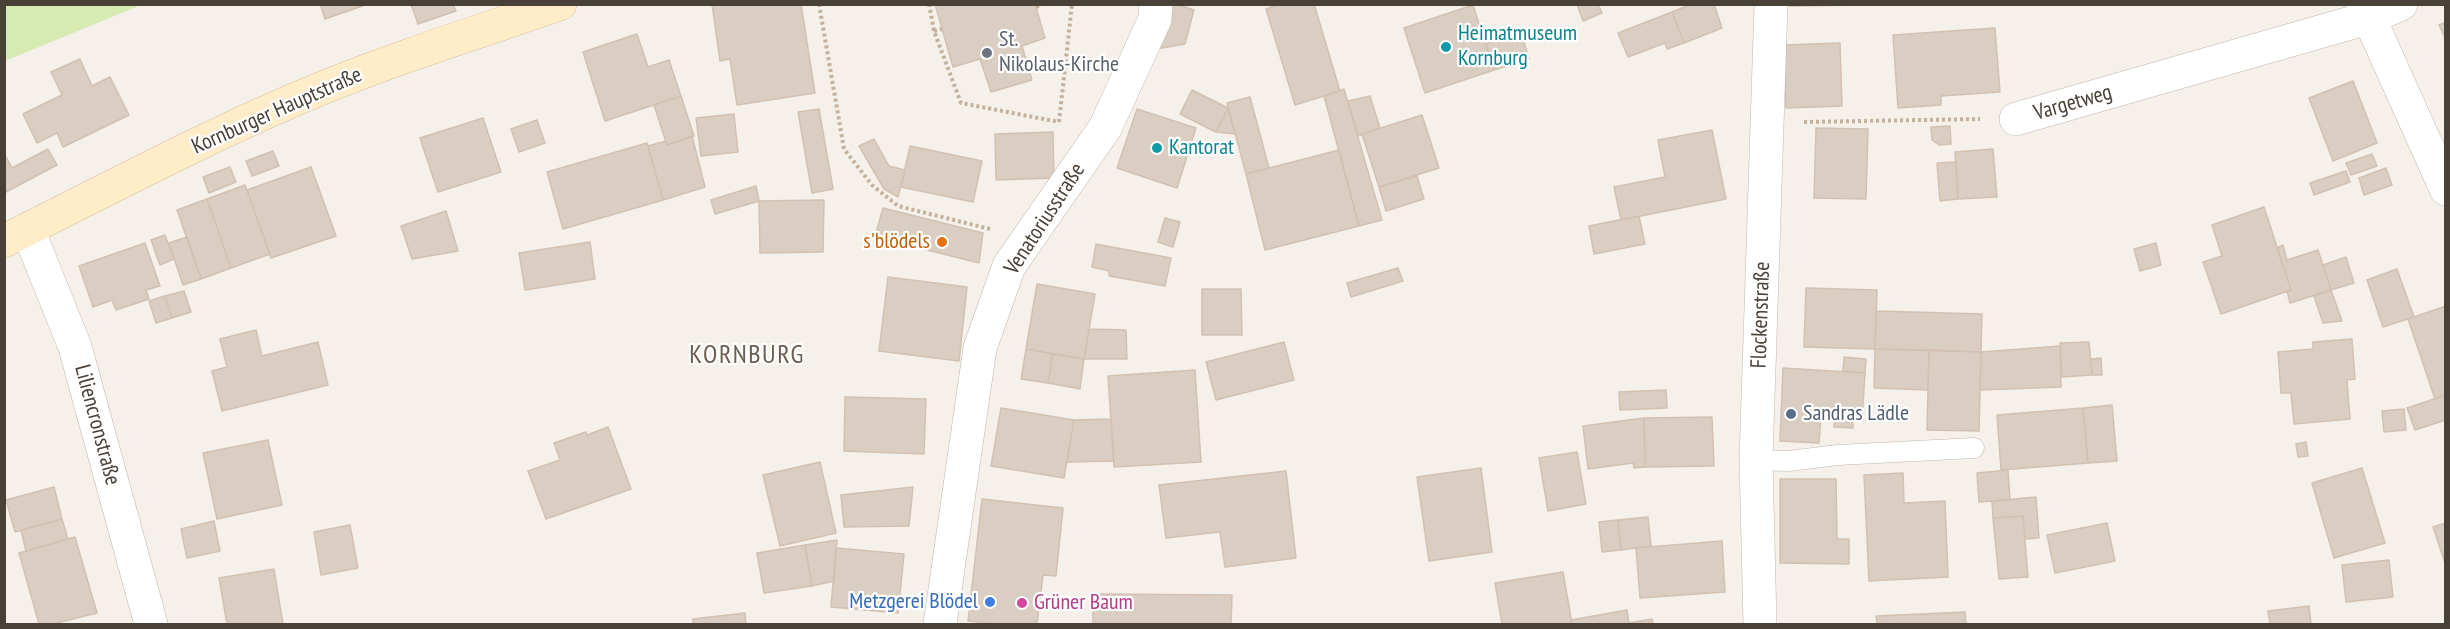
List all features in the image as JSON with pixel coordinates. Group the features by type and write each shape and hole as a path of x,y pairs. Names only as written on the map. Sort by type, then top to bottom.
{"main road":[{"name":"Kornburger Hauptstraße","path":"16,236 254,118 306,95 366,71 560,4"}],"street":[{"name":"Venatoriusstraße","path":"940,624 980,348 1010,266 1106,128 1155,19 1156,4"},
{"name":"Flockenstraße","path":"1760,624 1756,460 1771,4"},
{"name":"Vargetweg","path":"2016,119 2366,11 2401,4"},
{"path":"2366,11 2445,189"},
{"name":"Liliencronstraße","path":"16,236 75,347 152,624"}],"lane":[{"path":"1756,460 1789,461 1838,455 1974,448"}],"path":[{"path":"819,4 844,149 872,185 898,206 959,223 1029,238"},
{"path":"929,4 934,31 961,103 1059,122 1072,4"},
{"path":"1036,7 1043,4"},
{"path":"934,31 942,29"},
{"name":"Vargetweg","path":"1768,123 2016,119"}],"green space":[{"path":"5,4 141,4 141,5 5,61"}],"building":[{"path":"320,4 368,4 325,19"},
{"path":"411,4 453,4 456,11 418,24"},
{"path":"712,4 801,4 815,93 737,105 730,59 720,61"},
{"name":"St. Nikolaus-Kirche","path":"935,4 1035,4 1045,38 1022,46 1032,80 991,92 980,59 953,67"},
{"path":"1165,4 1176,4 1194,10 1185,44 1156,49"},
{"path":"1280,4 1314,4 1340,91 1295,105 1266,9"},
{"path":"1577,4 1598,4 1602,13 1583,21"},
{"path":"1692,4 1714,4 1722,28 1684,43 1672,12"},
{"path":"1790,4 1864,4 1864,5 1790,6"},
{"path":"1473,5 1494,70 1425,93 1404,28"},
{"path":"1672,12 1684,43 1667,49 1665,43 1628,57 1618,33"},
{"path":"2446,22 2446,40 2439,25"},
{"path":"1995,28 2000,92 1941,96 1941,105 1898,108 1893,35"},
{"path":"1521,32 1529,59 1494,70 1486,44"},
{"path":"637,34 648,67 669,60 681,96 605,121 583,52"},
{"path":"1840,43 1842,106 1786,108 1784,45"},
{"path":"80,59 92,86 110,77 129,115 63,147 57,133 37,143 23,114 62,95 51,72"},
{"path":"2353,81 2377,143 2333,161 2309,98"},
{"path":"1344,89 1382,220 1359,226 1324,96"},
{"path":"1192,90 1228,108 1216,132 1180,114"},
{"path":"681,96 694,136 667,145 654,105"},
{"path":"1370,96 1380,128 1358,136 1348,101"},
{"path":"1250,97 1269,168 1246,174 1227,103"},
{"path":"1228,108 1235,134 1216,132"},
{"path":"819,109 833,189 812,193 798,112"},
{"name":"Kantorat","path":"1137,109 1196,128 1177,188 1117,168"},
{"path":"734,114 738,152 701,156 696,118"},
{"path":"1422,115 1439,168 1379,187 1362,134"},
{"path":"483,118 501,172 438,192 420,138"},
{"path":"537,120 545,143 519,152 511,129"},
{"path":"1950,126 1951,144 1939,145 1932,140 1931,127"},
{"path":"1816,128 1868,129 1866,199 1814,198"},
{"path":"1712,130 1726,199 1621,220 1614,187 1665,177 1658,140"},
{"path":"1053,132 1054,178 996,180 995,134"},
{"path":"692,136 705,187 663,200 648,146 666,141 667,145"},
{"path":"874,139 889,166 905,170 898,197 884,189 859,146"},
{"path":"647,143 663,200 563,229 547,172"},
{"path":"910,146 982,161 973,202 901,187"},
{"path":"48,149 57,165 4,193 4,153 12,168"},
{"path":"1993,149 1997,197 1958,199 1955,152"},
{"path":"1339,150 1359,226 1265,250 1246,174"},
{"path":"273,151 279,166 252,176 246,161"},
{"path":"2372,154 2377,166 2351,175 2346,163"},
{"path":"1956,162 1958,199 1940,201 1937,163"},
{"path":"230,167 236,182 209,193 203,177"},
{"path":"311,167 336,236 271,258 247,190"},
{"path":"2386,168 2392,185 2364,195 2359,178"},
{"path":"2346,171 2350,182 2314,195 2310,183"},
{"path":"1417,176 1424,199 1386,211 1379,187"},
{"path":"245,185 270,254 231,268 207,199"},
{"path":"756,186 759,201 715,214 711,200"},
{"path":"207,199 231,268 201,279 177,210"},
{"path":"824,200 823,252 760,253 759,201"},
{"path":"2264,207 2291,290 2221,314 2203,262 2222,256 2212,225"},
{"path":"883,208 983,233 979,263 875,237"},
{"path":"446,211 458,251 412,259 401,226"},
{"path":"1639,216 1645,244 1594,254 1589,226"},
{"path":"1165,218 1180,222 1173,247 1158,242"},
{"path":"165,235 174,259 160,265 151,240"},
{"path":"187,237 201,279 183,285 169,243"},
{"path":"590,242 595,279 525,290 519,253"},
{"path":"145,243 160,286 146,290 149,299 116,310 112,300 93,307 79,266"},
{"path":"2156,243 2161,265 2140,271 2134,249"},
{"path":"1096,244 1171,258 1165,286 1109,276 1109,271 1092,267"},
{"path":"2283,245 2287,260 2318,250 2331,290 2290,303 2287,291 2291,290 2277,248"},
{"path":"2346,257 2354,283 2331,290 2323,265"},
{"path":"1398,268 1403,281 1351,297 1347,283"},
{"path":"2397,269 2414,317 2383,327 2367,280"},
{"path":"888,277 967,287 959,361 879,351"},
{"path":"1037,284 1095,294 1084,359 1026,349"},
{"path":"1806,288 1877,290 1875,349 1804,347"},
{"path":"1202,289 1241,289 1242,335 1202,335"},
{"path":"2331,290 2342,321 2323,323 2314,296"},
{"path":"184,291 191,312 172,318 165,296"},
{"path":"165,296 172,318 156,323 149,301"},
{"path":"2446,306 2446,395 2435,399 2408,319"},
{"path":"1876,311 1982,314 1981,352 1875,349"},
{"path":"1089,329 1126,330 1127,359 1084,359"},
{"path":"256,330 262,356 318,342 328,385 222,411 212,371 227,367 220,339"},
{"path":"2352,339 2355,379 2347,380 2350,419 2294,424 2291,393 2281,393 2278,352 2313,349 2313,342"},
{"path":"1284,342 1294,380 1216,400 1206,362"},
{"path":"2089,342 2092,375 2062,377 2060,343"},
{"path":"2060,346 2061,387 1980,390 1981,352"},
{"path":"1026,349 1053,354 1048,383 1021,379"},
{"path":"1875,349 1929,350 1928,390 1874,388"},
{"path":"1929,350 1981,352 1979,431 1927,430"},
{"path":"1053,354 1084,359 1080,389 1048,383"},
{"path":"1844,357 1866,359 1865,373 1843,371"},
{"path":"2101,358 2102,375 2092,375 2091,359"},
{"path":"1783,368 1865,373 1862,420 1853,419 1853,428 1834,427 1835,416 1821,415 1819,443 1780,441"},
{"path":"1195,370 1201,462 1114,467 1108,376"},
{"path":"1666,390 1667,408 1620,410 1619,392"},
{"path":"2446,395 2446,420 2415,430 2407,408"},
{"path":"845,397 926,399 924,454 844,451"},
{"path":"2112,405 2117,461 2088,463 2083,408"},
{"path":"1001,408 1074,420 1064,478 991,466"},
{"path":"2083,408 2088,463 2001,470 1997,415"},
{"path":"2404,409 2406,430 2384,432 2382,411"},
{"path":"1712,417 1714,466 1645,467 1644,418"},
{"path":"1644,418 1645,467 1634,468 1633,463 1588,469 1583,426"},
{"path":"1111,419 1114,461 1067,462 1074,420"},
{"path":"608,427 631,489 546,519 528,471 560,460 554,443"},
{"path":"268,440 282,505 217,519 203,453"},
{"path":"2306,442 2308,456 2298,457 2296,444"},
{"path":"1577,452 1586,504 1548,511 1539,458"},
{"path":"820,462 836,533 780,546 763,475"},
{"path":"1481,468 1492,552 1429,561 1417,477"},
{"path":"2362,468 2385,543 2334,558 2312,483"},
{"path":"2008,470 2010,500 1979,502 1977,473"},
{"path":"1286,471 1296,558 1225,567 1220,532 1166,538 1159,485"},
{"path":"1903,473 1904,503 1945,501 1948,577 1869,581 1864,475"},
{"path":"1780,479 1836,479 1837,539 1849,539 1849,564 1780,563"},
{"path":"54,487 62,519 15,532 6,500"},
{"path":"913,487 909,526 844,527 841,495"},
{"path":"2036,497 2039,538 2025,539 2023,516 1993,518 1992,501"},
{"path":"982,499 1063,508 1056,576 1043,575 1037,624 968,621"},
{"path":"2023,516 2028,577 1999,579 1993,518"},
{"path":"1648,517 1651,546 1621,550 1618,520"},
{"path":"62,519 68,539 26,551 21,530"},
{"path":"1618,520 1621,550 1602,552 1599,522"},
{"path":"214,521 220,551 187,558 181,529"},
{"path":"2107,523 2115,561 2055,573 2047,535"},
{"path":"2446,523 2446,563 2445,563 2433,527"},
{"path":"350,525 358,568 321,575 314,532"},
{"path":"75,537 97,613 53,624 39,624 19,553"},
{"path":"837,540 834,581 812,586 805,545"},
{"path":"1722,541 1725,592 1640,598 1636,548"},
{"path":"805,545 812,586 764,593 757,553"},
{"path":"836,548 904,554 898,613 831,607"},
{"path":"2389,560 2393,597 2346,602 2342,565"},
{"path":"274,569 283,624 227,624 219,578"},
{"path":"1563,572 1572,624 1502,624 1495,583"},
{"path":"1093,594 1232,595 1231,624 1093,624"},
{"path":"2309,606 2311,624 2270,624 2268,611"},
{"path":"1627,610 1629,624 1572,624 1571,620"},
{"path":"1965,612 1966,624 1877,624 1876,616"},
{"path":"745,613 746,624 693,624 693,619"},
{"path":"1652,619 1653,624 1629,624 1629,623"}],"place":[{"name":"Heimatmuseum Kornburg","path":"1446,47"},
{"name":"St. Nikolaus-Kirche","path":"987,53"},
{"name":"Kantorat","path":"1157,148"},
{"name":"s'blödels","path":"942,242"},
{"name":"Sandras Lädle","path":"1791,414"},
{"name":"Metzgerei Blödel","path":"990,602"},
{"name":"Grüner Baum","path":"1022,603"}],"district":[{"name":"KORNBURG","path":"747,356"}]}
